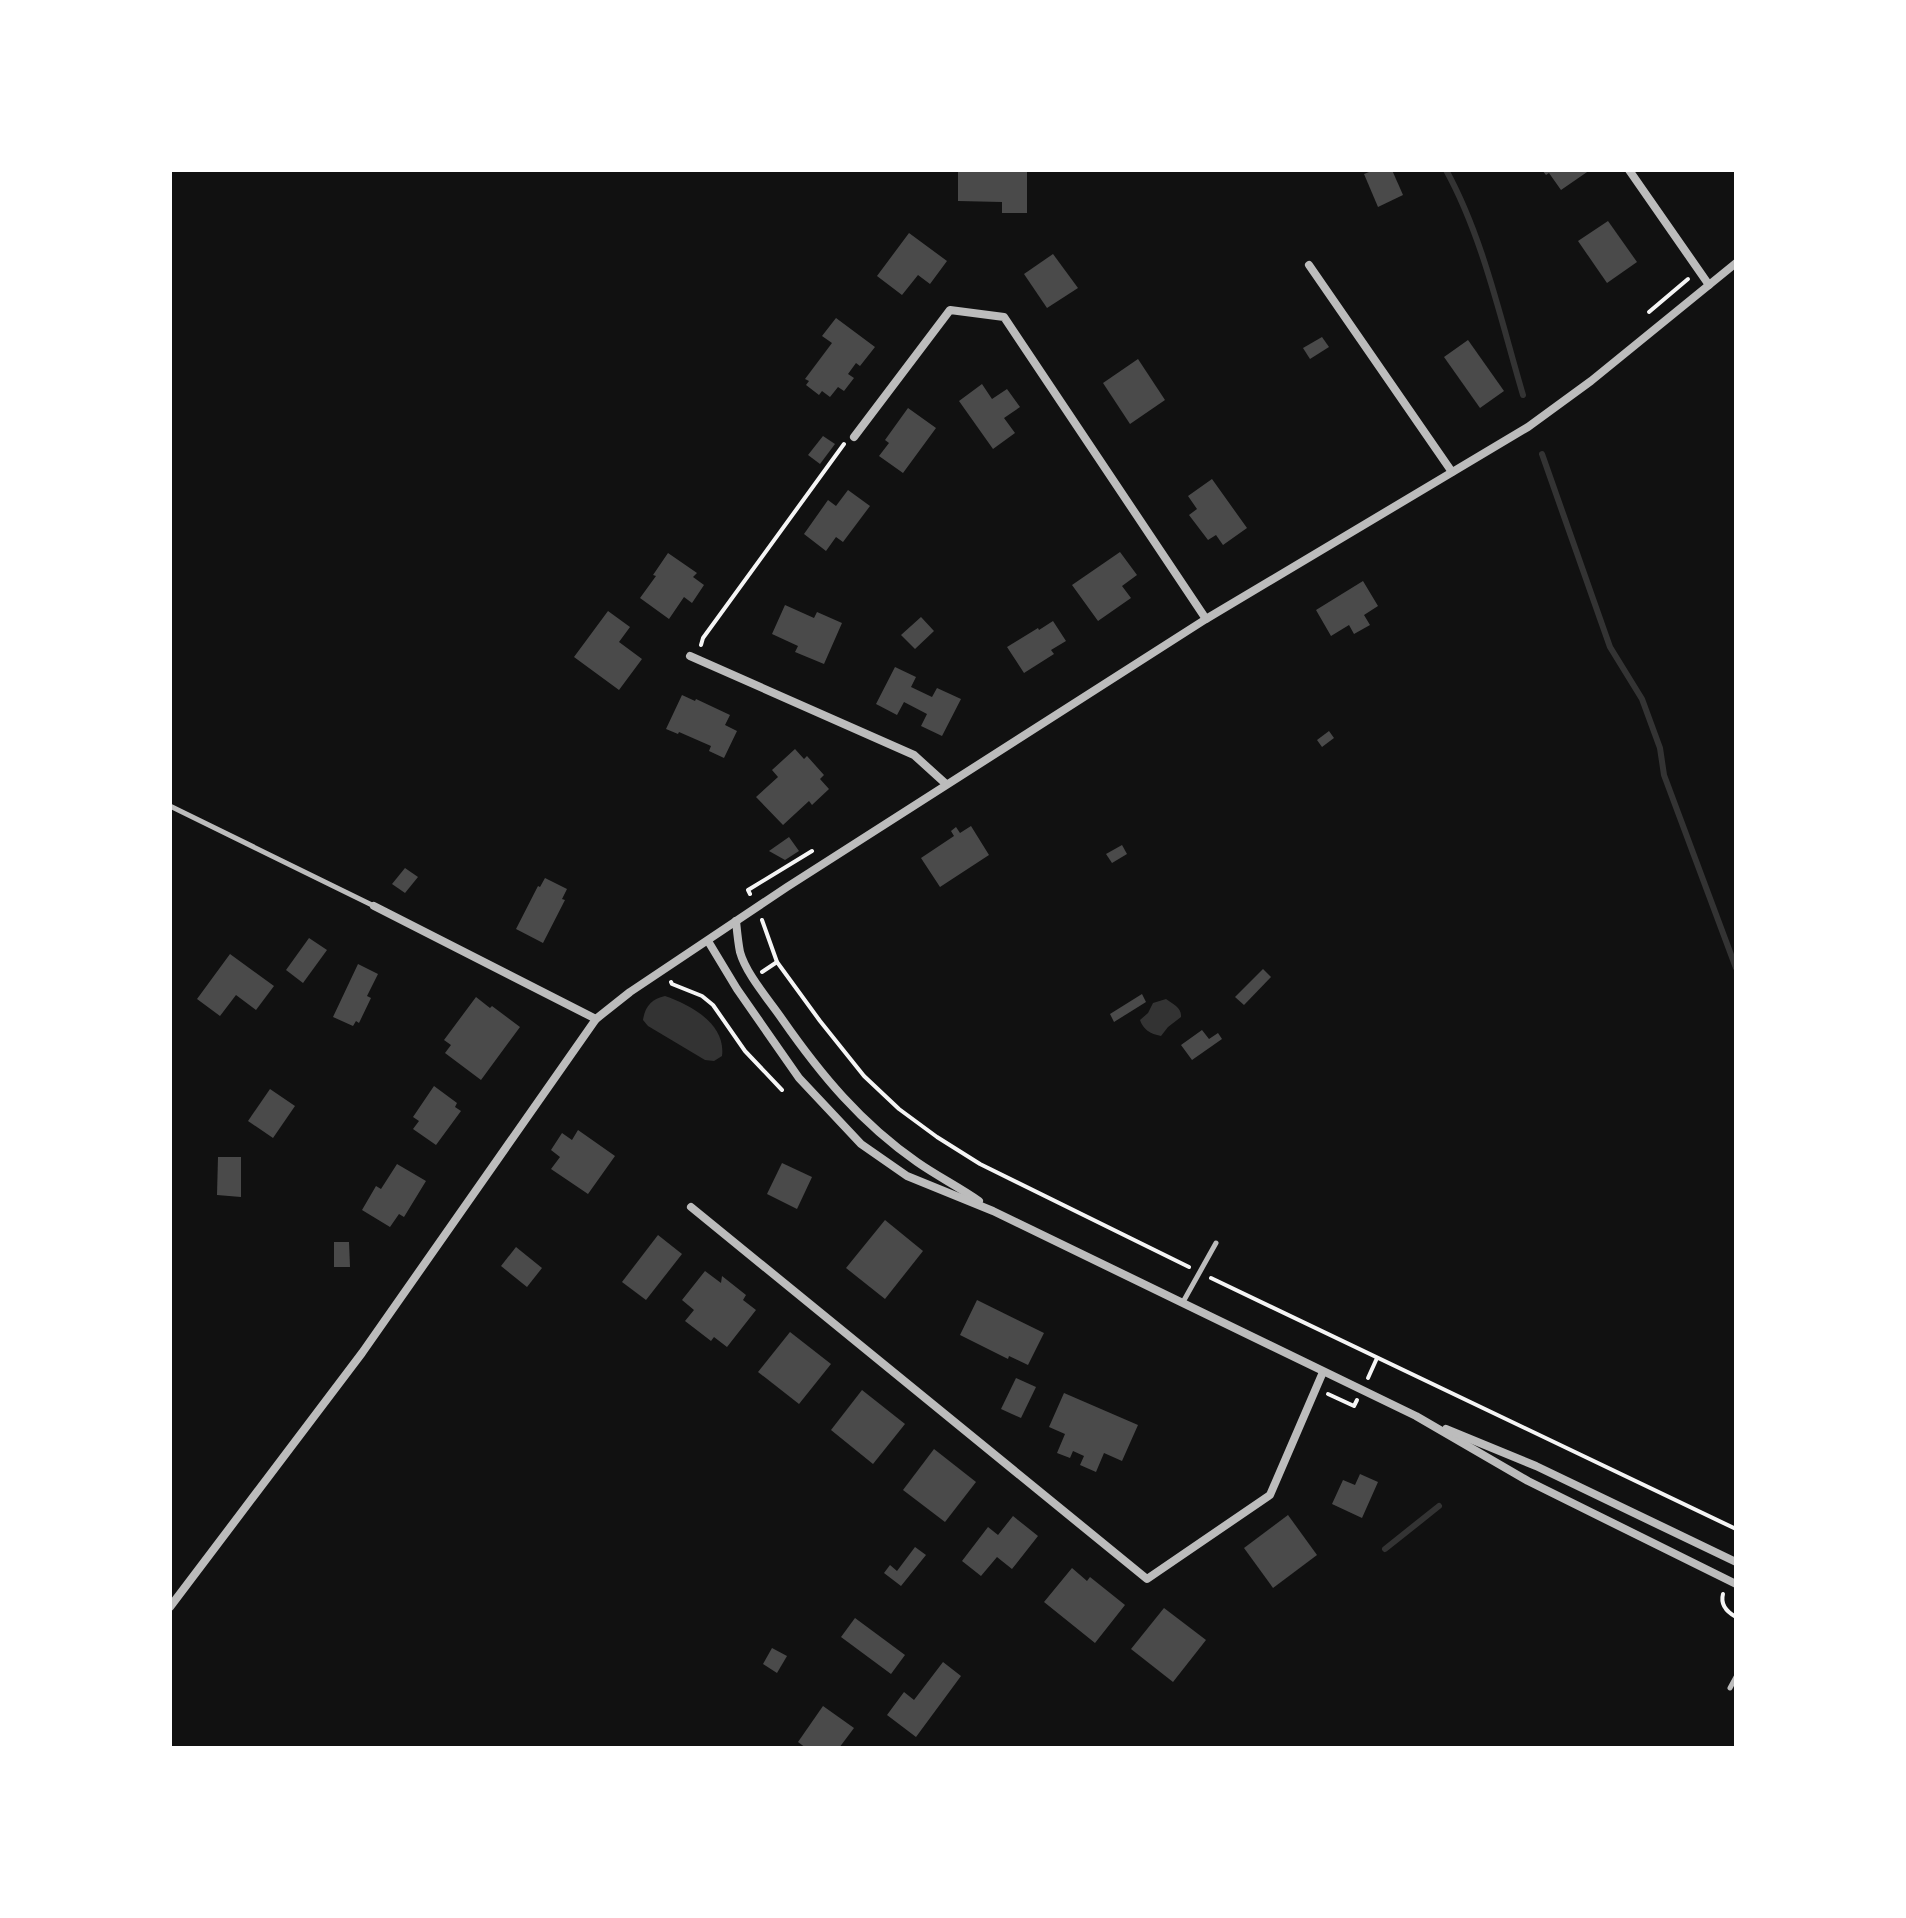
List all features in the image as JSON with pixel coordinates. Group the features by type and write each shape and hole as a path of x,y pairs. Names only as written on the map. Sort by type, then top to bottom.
{"street":[{"path":"1629,170 1709,285"},
{"path":"170,1607 362,1353 596,1019 662,970 946,784 1206,619 1528,427 1591,381 1736,263"},
{"path":"1309,265 1452,472"},
{"path":"854,437 950,310 1004,317 1206,619"},
{"path":"693,658 914,755 946,784"},
{"path":"374,906 596,1019"},
{"path":"736,921 740,954 753,978 814,1064 838,1092 898,1147 993,1211"},
{"path":"708,941 737,989 799,1078 861,1144 907,1176 993,1211 1416,1416 1536,1466 1736,1562"},
{"path":"691,1207 1147,1579 1270,1495 1323,1372"},
{"path":"1416,1416 1528,1481 1736,1584"}],"lane":[{"path":"170,806 374,906"},
{"path":"1183,1302 1216,1243"},
{"path":"1730,1688 1736,1677"}],"path":[{"path":"693,658 703,638 842,445 854,437"},
{"path":"662,970 672,984 702,996 713,1005 745,1051 782,1090"},
{"path":"1729,1613 1736,1617"}],"shaded area":[{"path":"665,996 696,1011 713,1025 722,1045 722,1056 714,1061 705,1060 648,1026 643,1020 647,1007"},
{"path":"1166,999 1179,1009 1181,1017 1161,1036 1148,1031 1140,1020 1153,1003"}],"building":[{"path":"958,170 1027,170 1027,213 1002,213 1002,202 958,201"},
{"path":"1374,170 1392,170 1403,195 1378,207 1364,174"},
{"path":"1542,170 1590,170 1561,190 1549,173 1546,175"},
{"path":"1608,221 1637,262 1607,283 1578,241"},
{"path":"909,233 947,261 930,284 918,275 902,295 877,276"},
{"path":"1053,254 1078,288 1047,308 1024,274"},
{"path":"836,318 875,347 860,366 856,363 848,374 854,378 844,391 838,387 830,397 822,391 819,395 806,385 809,381 805,379 832,343 822,336"},
{"path":"1322,337 1329,347 1310,359 1303,348"},
{"path":"1468,340 1504,391 1480,408 1444,357"},
{"path":"1138,359 1165,400 1130,424 1103,383"},
{"path":"982,384 992,399 1007,389 1020,407 1004,418 1015,433 993,449 959,401"},
{"path":"908,408 936,428 903,473 879,456 889,443 885,440"},
{"path":"823,436 835,444 820,464 808,455"},
{"path":"1212,479 1247,528 1223,545 1216,535 1208,540 1189,515 1197,509 1188,496"},
{"path":"848,490 870,506 843,542 836,537 826,551 804,534 828,500 836,506"},
{"path":"1120,552 1137,575 1122,586 1131,598 1098,621 1072,585"},
{"path":"668,553 697,573 693,577 704,585 692,603 684,597 669,619 640,598"},
{"path":"1363,581 1378,606 1364,615 1370,625 1354,634 1349,625 1331,636 1316,610"},
{"path":"785,605 814,618 817,612 842,623 824,664 795,652 798,646 772,634"},
{"path":"608,611 630,627 619,642 642,659 619,690 574,657"},
{"path":"921,617 934,631 915,649 901,635"},
{"path":"1053,621 1066,641 1051,650 1054,654 1024,673 1007,647"},
{"path":"895,667 916,677 911,687 932,697 937,688 961,699 942,736 921,726 927,714 904,702 897,715 876,704"},
{"path":"682,695 730,715 725,725 737,731 724,758 709,751 711,746 666,729"},
{"path":"1329,731 1334,738 1322,747 1317,740"},
{"path":"795,749 804,759 807,756 824,775 820,779 829,789 812,805 809,801 783,825 756,797 778,777 772,770"},
{"path":"971,826 989,855 940,887 921,858 954,836 951,831 956,827 960,833"},
{"path":"789,837 799,851 785,860 769,851"},
{"path":"1122,845 1127,854 1112,863 1106,854"},
{"path":"405,868 418,877 405,893 392,884"},
{"path":"545,878 567,889 562,899 565,900 543,943 516,929"},
{"path":"309,938 327,950 303,983 286,970"},
{"path":"230,954 274,986 256,1010 236,995 220,1016 197,999"},
{"path":"358,964 378,974 359,1023 356,1021 353,1026 333,1017"},
{"path":"1263,969 1271,977 1244,1005 1235,997"},
{"path":"1142,994 1146,1002 1114,1022 1110,1014"},
{"path":"476,997 520,1027 481,1080 445,1053 451,1045 444,1040"},
{"path":"1202,1030 1209,1039 1218,1033 1222,1039 1192,1060 1181,1045"},
{"path":"434,1086 457,1103 455,1107 461,1111 436,1145 413,1129 419,1121 413,1117"},
{"path":"270,1089 295,1106 273,1138 248,1121"},
{"path":"578,1130 615,1156 588,1194 551,1169 560,1157 551,1150 562,1133 572,1140"},
{"path":"218,1157 241,1157 241,1197 217,1195"},
{"path":"782,1163 812,1177 797,1209 767,1194"},
{"path":"397,1164 426,1181 404,1217 399,1214 390,1227 362,1210 376,1186 381,1189"},
{"path":"885,1220 923,1251 885,1299 846,1268"},
{"path":"658,1235 682,1254 646,1300 622,1282"},
{"path":"334,1242 349,1242 350,1267 334,1267"},
{"path":"516,1247 542,1268 527,1287 501,1266"},
{"path":"705,1271 721,1283 722,1276 746,1295 743,1300 756,1310 727,1347 714,1337 711,1341 685,1321 694,1310 682,1300"},
{"path":"977,1300 1044,1333 1028,1365 1009,1356 1008,1359 960,1335"},
{"path":"790,1332 831,1364 799,1404 758,1372"},
{"path":"1016,1378 1036,1387 1021,1418 1001,1409"},
{"path":"862,1390 905,1424 873,1464 831,1430"},
{"path":"1064,1393 1138,1425 1122,1461 1104,1453 1096,1472 1080,1465 1084,1456 1073,1451 1070,1458 1057,1453 1065,1434 1049,1427"},
{"path":"934,1449 976,1482 945,1522 903,1490"},
{"path":"1360,1474 1378,1482 1362,1518 1332,1504 1343,1480 1355,1485"},
{"path":"1288,1515 1317,1555 1273,1588 1244,1548"},
{"path":"1013,1516 1038,1536 1012,1569 997,1557 981,1576 962,1561 988,1527 998,1535"},
{"path":"915,1547 926,1555 901,1586 884,1573 890,1565 897,1571"},
{"path":"1072,1568 1087,1581 1090,1577 1125,1605 1095,1643 1044,1602"},
{"path":"1164,1608 1206,1640 1173,1682 1131,1649"},
{"path":"855,1618 905,1655 891,1674 841,1637"},
{"path":"772,1648 787,1656 777,1673 763,1664"},
{"path":"943,1662 961,1676 916,1737 887,1715 904,1692 914,1700"},
{"path":"823,1706 854,1728 839,1748 806,1748 798,1742"}],"waterway":[{"path":"1446,170 1481,251 1523,395"},
{"path":"1542,454 1610,647 1642,699 1660,748 1664,775 1736,968"},
{"path":"1385,1549 1439,1506"}]}
